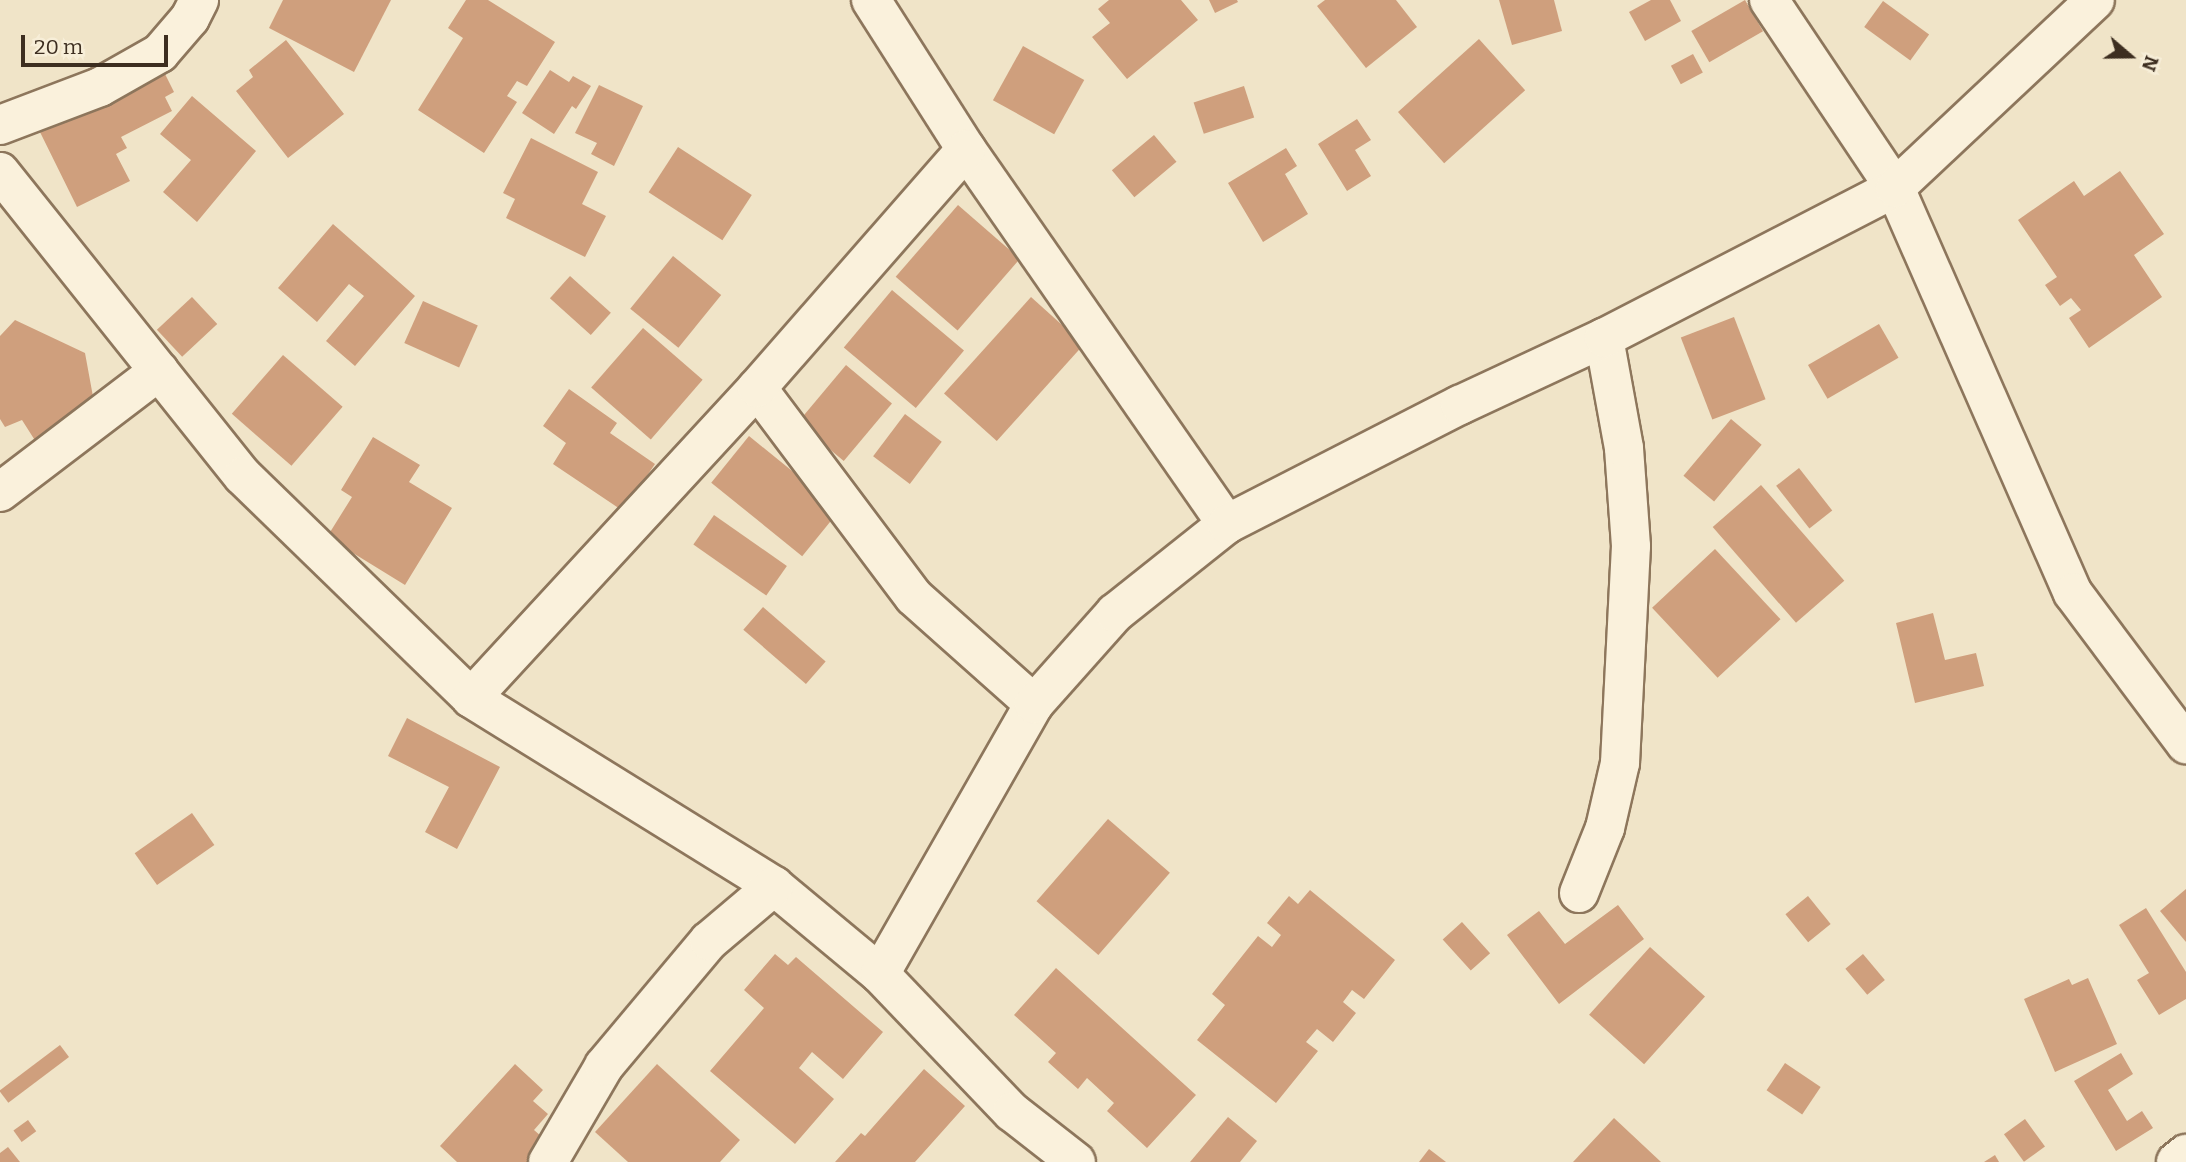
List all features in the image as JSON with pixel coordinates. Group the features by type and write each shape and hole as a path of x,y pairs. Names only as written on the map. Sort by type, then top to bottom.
{"street":[{"path":"0,125 100,87 160,53 190,18 200,0"},
{"path":"871,0 966,149 1227,524"},
{"path":"1769,0 1895,188 2073,593 2186,744"},
{"path":"880,974 1034,704 1115,613 1227,524 1460,405 1604,338 1895,188 2095,0"},
{"path":"471,698 757,388 966,149"},
{"path":"0,172 243,476 471,698 774,886 880,974 1012,1112 1076,1162"},
{"path":"1579,893 1605,828 1620,763 1632,546 1624,448 1604,338"},
{"path":"0,492 159,371"},
{"path":"757,388 914,597 1034,704"},
{"path":"548,1162 604,1066 709,941 774,886"},
{"path":"2176,1162 2186,1154"}],"building":[{"path":"283,0 391,0 354,72 269,28"},
{"path":"466,0 488,0 555,42 527,86 517,81 507,96 517,102 484,153 418,110 463,38 448,28"},
{"path":"1109,0 1181,0 1198,20 1127,79 1092,37 1110,23 1098,9"},
{"path":"1209,0 1237,0 1238,2 1215,13"},
{"path":"1325,0 1396,0 1417,27 1366,68 1317,6"},
{"path":"1499,0 1554,0 1562,31 1512,45"},
{"path":"1651,0 1670,0 1681,21 1645,41 1629,12"},
{"path":"1745,0 1763,31 1709,62 1691,31"},
{"path":"1883,1 1929,35 1910,60 1864,27"},
{"path":"1479,39 1525,90 1444,163 1398,112"},
{"path":"286,40 344,114 288,158 236,91 253,77 249,70"},
{"path":"1023,46 1084,80 1054,134 993,100"},
{"path":"1693,54 1703,73 1681,84 1671,66"},
{"path":"161,66 174,92 165,97 172,111 121,137 127,148 116,154 130,181 77,207 38,128"},
{"path":"550,70 569,82 573,76 591,86 576,109 572,106 554,134 522,113"},
{"path":"599,85 643,106 614,166 591,154 597,143 575,133"},
{"path":"1244,86 1254,117 1204,134 1194,102"},
{"path":"192,96 256,151 197,222 163,192 191,160 160,134"},
{"path":"1357,119 1371,140 1355,150 1371,176 1347,191 1318,144"},
{"path":"1154,135 1176,162 1134,197 1112,170"},
{"path":"531,138 598,172 582,204 606,216 585,257 506,218 515,199 503,193"},
{"path":"678,147 752,195 722,240 649,192"},
{"path":"1286,148 1297,166 1285,174 1308,214 1263,242 1228,183"},
{"path":"2120,171 2164,234 2134,255 2162,297 2089,348 2069,318 2081,310 2071,298 2060,306 2045,285 2057,277 2018,220 2074,181 2084,196"},
{"path":"958,205 1020,259 958,330 896,277"},
{"path":"333,224 415,296 355,366 326,341 364,296 349,284 317,322 278,288"},
{"path":"673,256 721,295 678,348 630,309"},
{"path":"570,276 611,313 591,335 550,298"},
{"path":"892,290 964,350 916,408 844,347"},
{"path":"192,297 217,324 182,357 157,330"},
{"path":"1031,297 1084,345 997,441 944,394"},
{"path":"423,301 478,325 459,367 404,343"},
{"path":"1734,317 1766,399 1712,420 1681,337"},
{"path":"15,320 85,353 94,402 36,442 22,420 5,427 0,419 0,336"},
{"path":"1879,324 1898,358 1827,399 1808,365"},
{"path":"643,328 703,380 651,439 591,388"},
{"path":"283,355 343,407 291,466 232,414"},
{"path":"846,365 892,404 844,461 798,422"},
{"path":"569,389 617,423 610,433 655,464 623,511 553,464 566,443 543,426"},
{"path":"905,414 942,442 910,484 873,456"},
{"path":"1731,419 1762,445 1714,501 1683,476"},
{"path":"749,436 840,510 802,556 711,483"},
{"path":"373,437 420,465 409,482 452,508 405,585 327,537 352,497 341,490"},
{"path":"1799,468 1832,511 1809,528 1776,486"},
{"path":"1761,485 1844,581 1796,623 1713,527"},
{"path":"714,515 787,566 766,596 693,544"},
{"path":"1715,549 1780,619 1718,678 1652,608"},
{"path":"763,607 826,661 806,684 743,630"},
{"path":"1933,613 1945,660 1976,653 1984,686 1915,703 1896,623"},
{"path":"407,718 500,767 457,849 425,832 449,787 388,756"},
{"path":"192,813 214,845 157,885 135,853"},
{"path":"1108,819 1170,873 1098,955 1036,901"},
{"path":"2186,889 2186,942 2160,911"},
{"path":"1310,890 1395,960 1364,999 1352,990 1343,1002 1356,1013 1333,1042 1317,1029 1306,1042 1318,1051 1276,1103 1197,1040 1225,1005 1212,994 1258,936 1272,947 1281,935 1267,923 1289,896 1298,904"},
{"path":"1808,896 1831,924 1808,942 1785,914"},
{"path":"1618,905 1644,939 1559,1004 1507,935 1539,911 1565,944"},
{"path":"2146,908 2186,972 2186,999 2159,1015 2137,980 2149,973 2119,925"},
{"path":"1462,922 1490,953 1471,971 1443,939"},
{"path":"1650,947 1705,997 1644,1064 1589,1015"},
{"path":"775,954 788,965 796,957 883,1032 843,1079 812,1052 799,1068 834,1099 795,1144 710,1071 764,1008 744,990"},
{"path":"1863,954 1885,980 1867,995 1845,969"},
{"path":"1056,968 1196,1095 1147,1148 1107,1111 1114,1103 1087,1078 1078,1089 1048,1062 1056,1053 1014,1015"},
{"path":"2088,978 2117,1044 2055,1072 2024,999 2069,979 2072,985"},
{"path":"60,1045 69,1057 8,1103 0,1090"},
{"path":"2121,1053 2133,1074 2108,1090 2127,1121 2142,1111 2153,1128 2116,1151 2074,1081"},
{"path":"1785,1063 1821,1087 1802,1114 1767,1090"},
{"path":"515,1064 543,1090 533,1101 548,1114 534,1130 549,1143 531,1162 457,1162 440,1146"},
{"path":"657,1064 740,1140 720,1162 628,1162 595,1132"},
{"path":"924,1069 965,1106 915,1162 835,1162 861,1133 865,1136"},
{"path":"1228,1117 1257,1141 1240,1162 1190,1162"},
{"path":"1614,1118 1661,1162 1573,1162"},
{"path":"2025,1119 2045,1147 2024,1162 2004,1134"},
{"path":"28,1120 36,1131 22,1142 13,1131"},
{"path":"8,1147 20,1162 0,1162 0,1153"},
{"path":"1429,1149 1446,1162 1419,1162"},
{"path":"1995,1155 1999,1162 1984,1162"}]}
